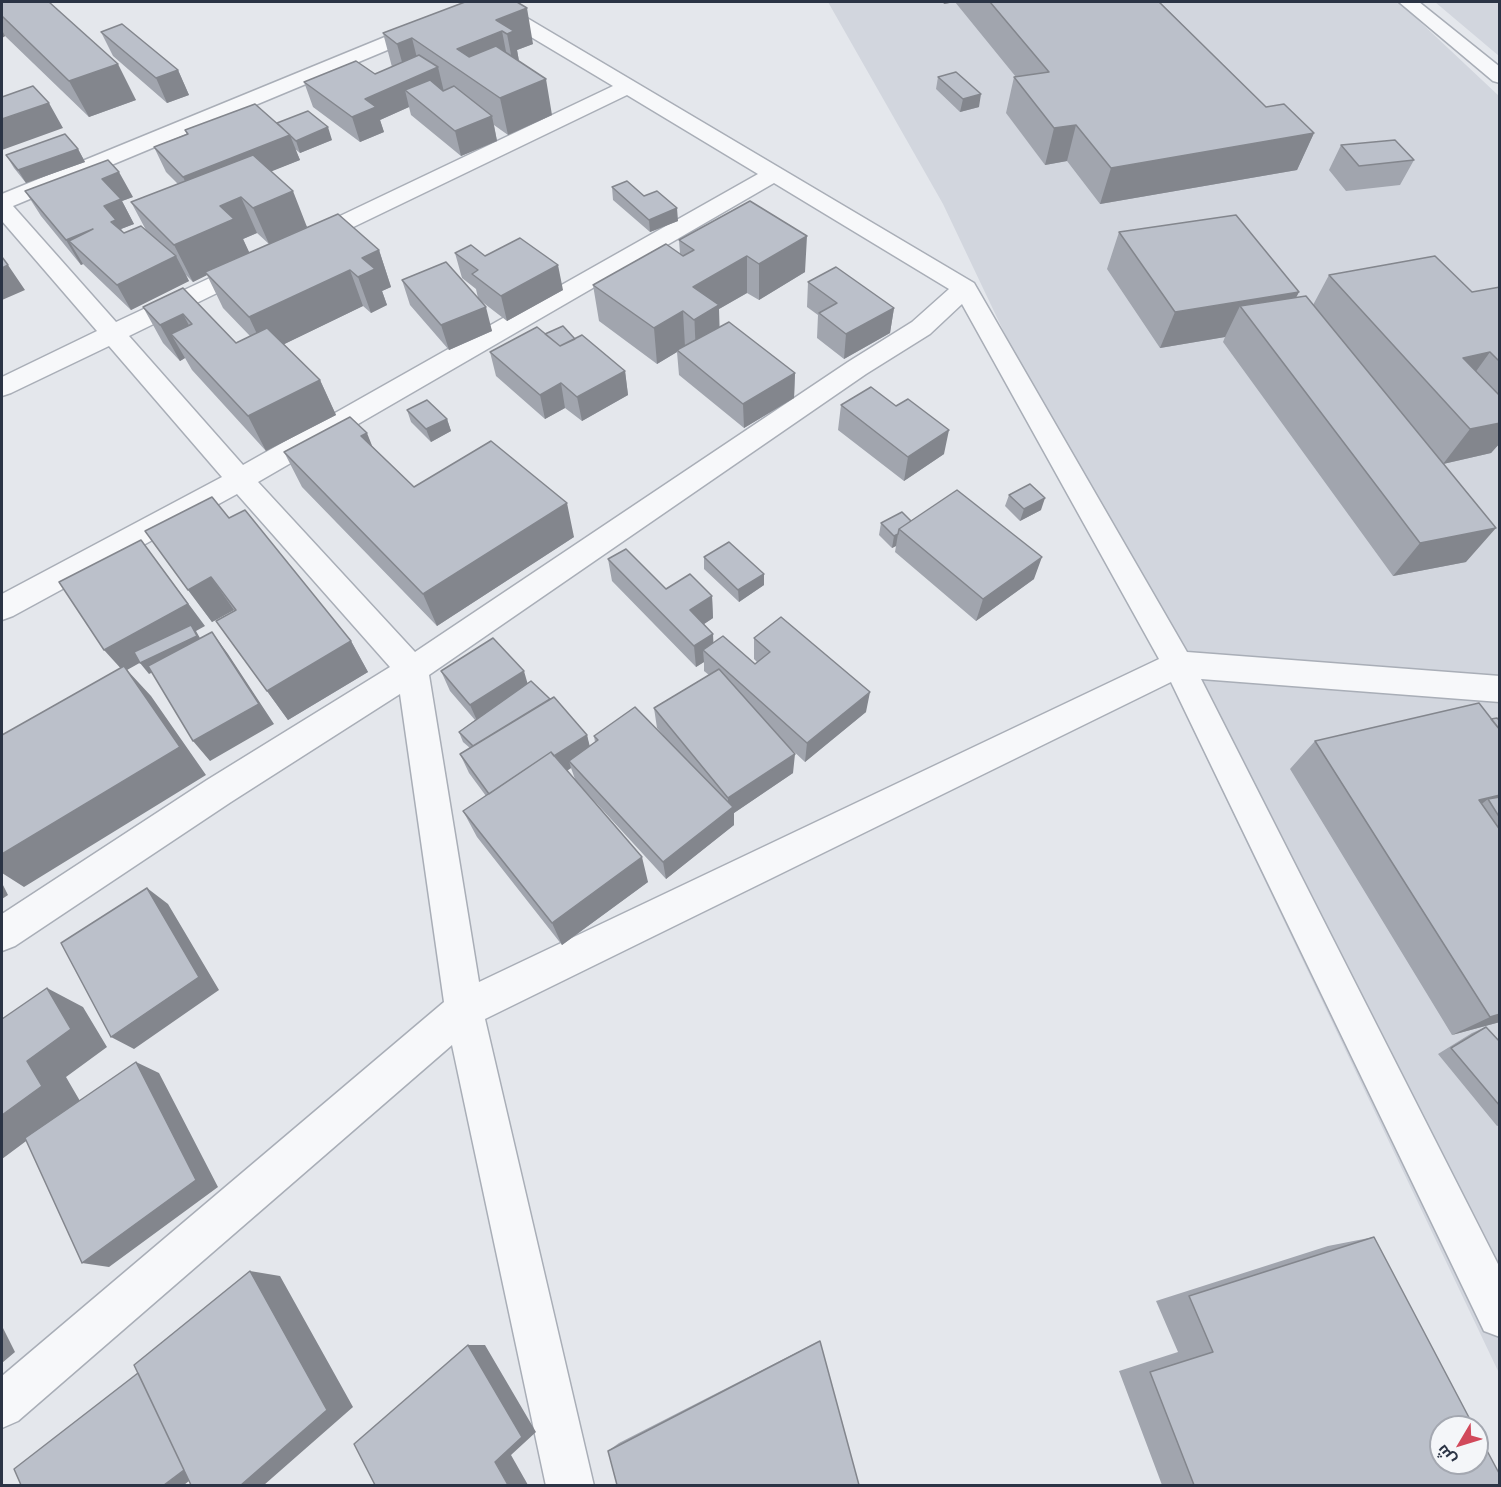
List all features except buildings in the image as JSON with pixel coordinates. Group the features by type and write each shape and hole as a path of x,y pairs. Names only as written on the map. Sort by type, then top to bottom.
{"street":[{"path":"2,202 486,2 776,173 965,288 1178,664 1500,1315"},
{"path":"1408,2 1500,77"},
{"path":"2,387 627,87"},
{"path":"2,608 240,480 776,173"},
{"path":"2,207 111,335 412,670 464,1010 570,1485"},
{"path":"2,934 219,791 412,670 857,368 921,328 965,288"},
{"path":"2,1405 464,1010 1178,664 1500,689"}],"shaded area":[{"path":"828,2 1399,2 1499,96 1499,1373 943,204"},
{"path":"1435,2 1499,2 1499,56"}]}
